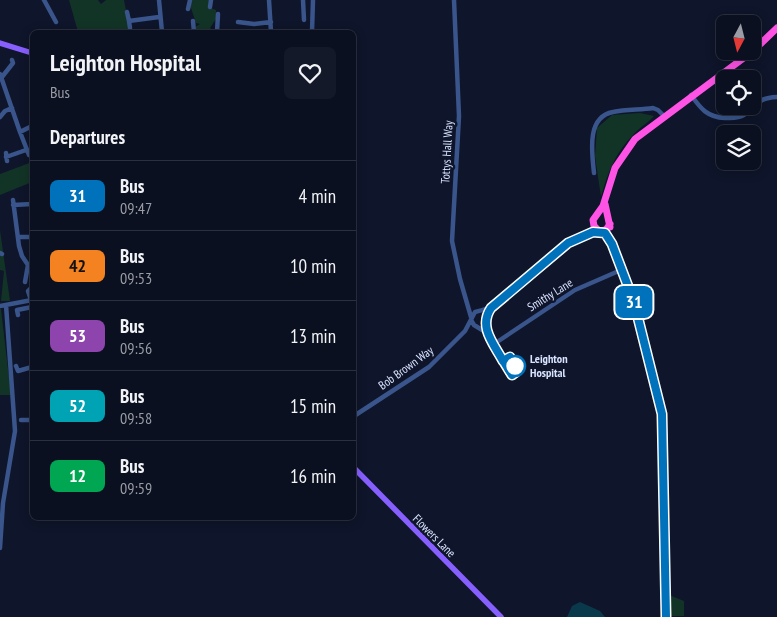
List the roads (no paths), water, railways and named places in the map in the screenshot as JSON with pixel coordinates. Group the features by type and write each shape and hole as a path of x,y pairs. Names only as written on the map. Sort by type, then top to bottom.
{"highway":[{"path":"666,617 662,414 634,302 612,244 606,234 600,231 593,223 605,201 611,179 624,153 640,135 691,95 749,55 777,28"},
{"path":"605,201 612,244"},
{"path":"597,215 606,216"},
{"path":"600,231 606,230 610,224"}],"main road":[{"path":"0,43 30,52"},
{"name":"Flowers Lane","path":"356,470 501,617"}],"street":[{"path":"44,0 56,22"},
{"path":"159,0 162,30"},
{"path":"188,9 190,0"},
{"path":"210,7 211,0"},
{"path":"269,0 271,30"},
{"path":"303,0 302,12 304,20"},
{"path":"312,30 313,0"},
{"name":"Tottys Hall Way","path":"454,0 459,116 452,241 471,318"},
{"path":"128,12 130,28"},
{"path":"215,29 218,14"},
{"path":"129,21 159,17"},
{"path":"238,22 254,24 271,22"},
{"path":"194,30 195,24"},
{"path":"6,157 28,153 1,75 14,62"},
{"path":"691,95 705,113 713,118 734,118 744,115 760,100 777,98"},
{"path":"0,117 5,111 12,108"},
{"path":"594,173 591,144 596,126 604,116 614,112 655,108 664,116"},
{"path":"20,132 30,127"},
{"path":"24,282 30,265 22,256 13,202 30,204"},
{"path":"584,234 593,223"},
{"path":"487,334 471,318 478,312 491,308 568,243 584,234 600,231"},
{"path":"20,237 30,237"},
{"name":"Smithy Lane","path":"487,334 494,344 576,290 622,270"},
{"path":"0,306 30,300"},
{"name":"Tottys Hall Way","path":"468,303 485,320"},
{"path":"0,548 4,503 15,431 6,305"},
{"path":"18,315 17,310 30,307"},
{"path":"487,334 485,320 491,308"},
{"name":"Bob Brown Way","path":"356,415 429,367 465,331 471,318"},
{"name":"Bob Brown Way","path":"465,331 478,326 485,320"},
{"path":"16,366 18,371 30,368"},
{"path":"21,420 30,420"}],"water":[{"path":"580,602 600,611 605,617 567,617 572,606"}],"place":[{"name":"Leighton Hospital","path":"515,366"}]}
